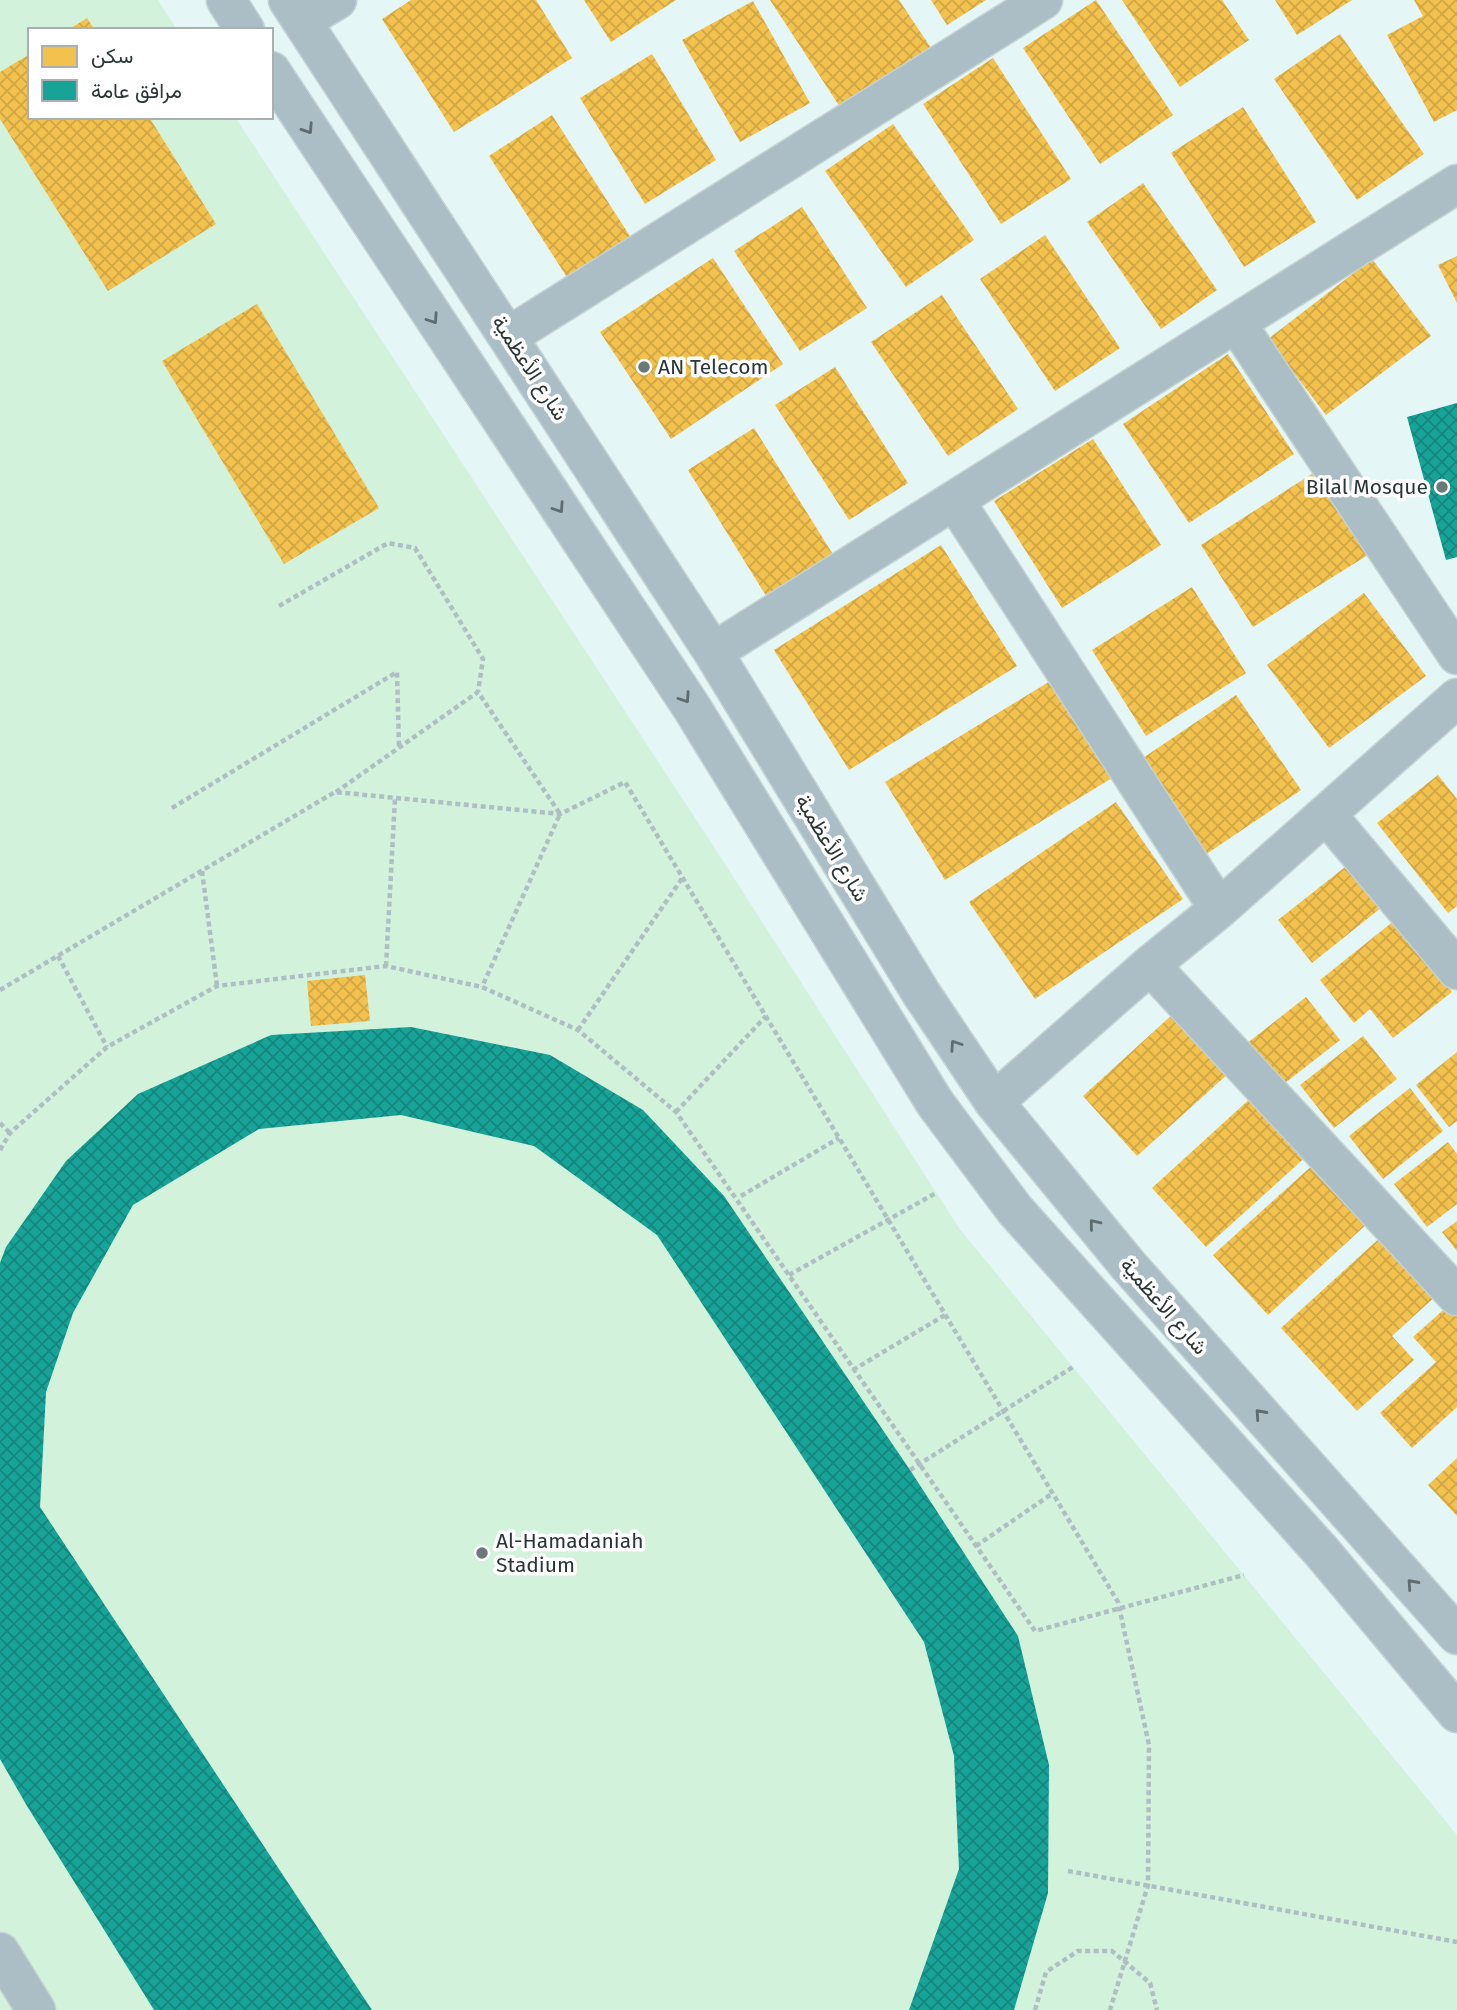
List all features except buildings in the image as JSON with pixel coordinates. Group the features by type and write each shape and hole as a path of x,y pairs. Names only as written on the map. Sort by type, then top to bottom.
{"street":[{"path":"226,0 244,28"},
{"path":"295,11 337,0"},
{"path":"509,336 1043,0"},
{"name":"شارع الأعظمية","path":"295,11 713,652 921,993 994,1102 1128,1265 1457,1635"},
{"path":"273,74 692,708 935,1102 1015,1210 1322,1552 1457,1713"},
{"path":"713,652 956,502 1457,184"},
{"path":"1237,324 1457,655"},
{"path":"956,502 1219,909"},
{"path":"994,1102 1150,965 1219,909 1457,698"},
{"path":"1326,814 1457,970"},
{"path":"1150,965 1457,1296"},
{"path":"0,1952 36,2010"}],"path":[{"path":"279,606 388,543 415,548 483,659 478,692 560,814"},
{"path":"173,808 397,672 399,748"},
{"path":"0,990 335,792 478,692"},
{"path":"335,792 560,814 625,782 1118,1602 1149,1745 1148,1885 1110,2010"},
{"path":"386,966 395,798"},
{"path":"482,987 560,814"},
{"path":"201,871 217,986"},
{"path":"578,1030 683,877"},
{"path":"58,956 107,1047"},
{"path":"0,1150 10,1133 107,1047 217,986 386,966 482,987 578,1030 676,1112 1035,1631 1244,1575"},
{"path":"676,1112 766,1016"},
{"path":"0,1123 10,1133"},
{"path":"741,1196 839,1138"},
{"path":"789,1275 936,1193"},
{"path":"853,1370 945,1315"},
{"path":"910,1470 1073,1367"},
{"path":"976,1546 1053,1493"},
{"path":"1068,1871 1457,1942"},
{"path":"1035,2010 1046,1972 1078,1951 1112,1951 1150,1983 1157,2010"}],"green space":[{"path":"0,0 158,0 176,28 28,28 28,119 236,119 705,833 959,1228 1457,1835 1457,2010 0,2010"}],"place":[{"name":"AN Telecom","path":"644,367"},
{"name":"Bilal Mosque","path":"1442,487"},
{"name":"Al-Hamadaniah Stadium","path":"482,1553"}]}
